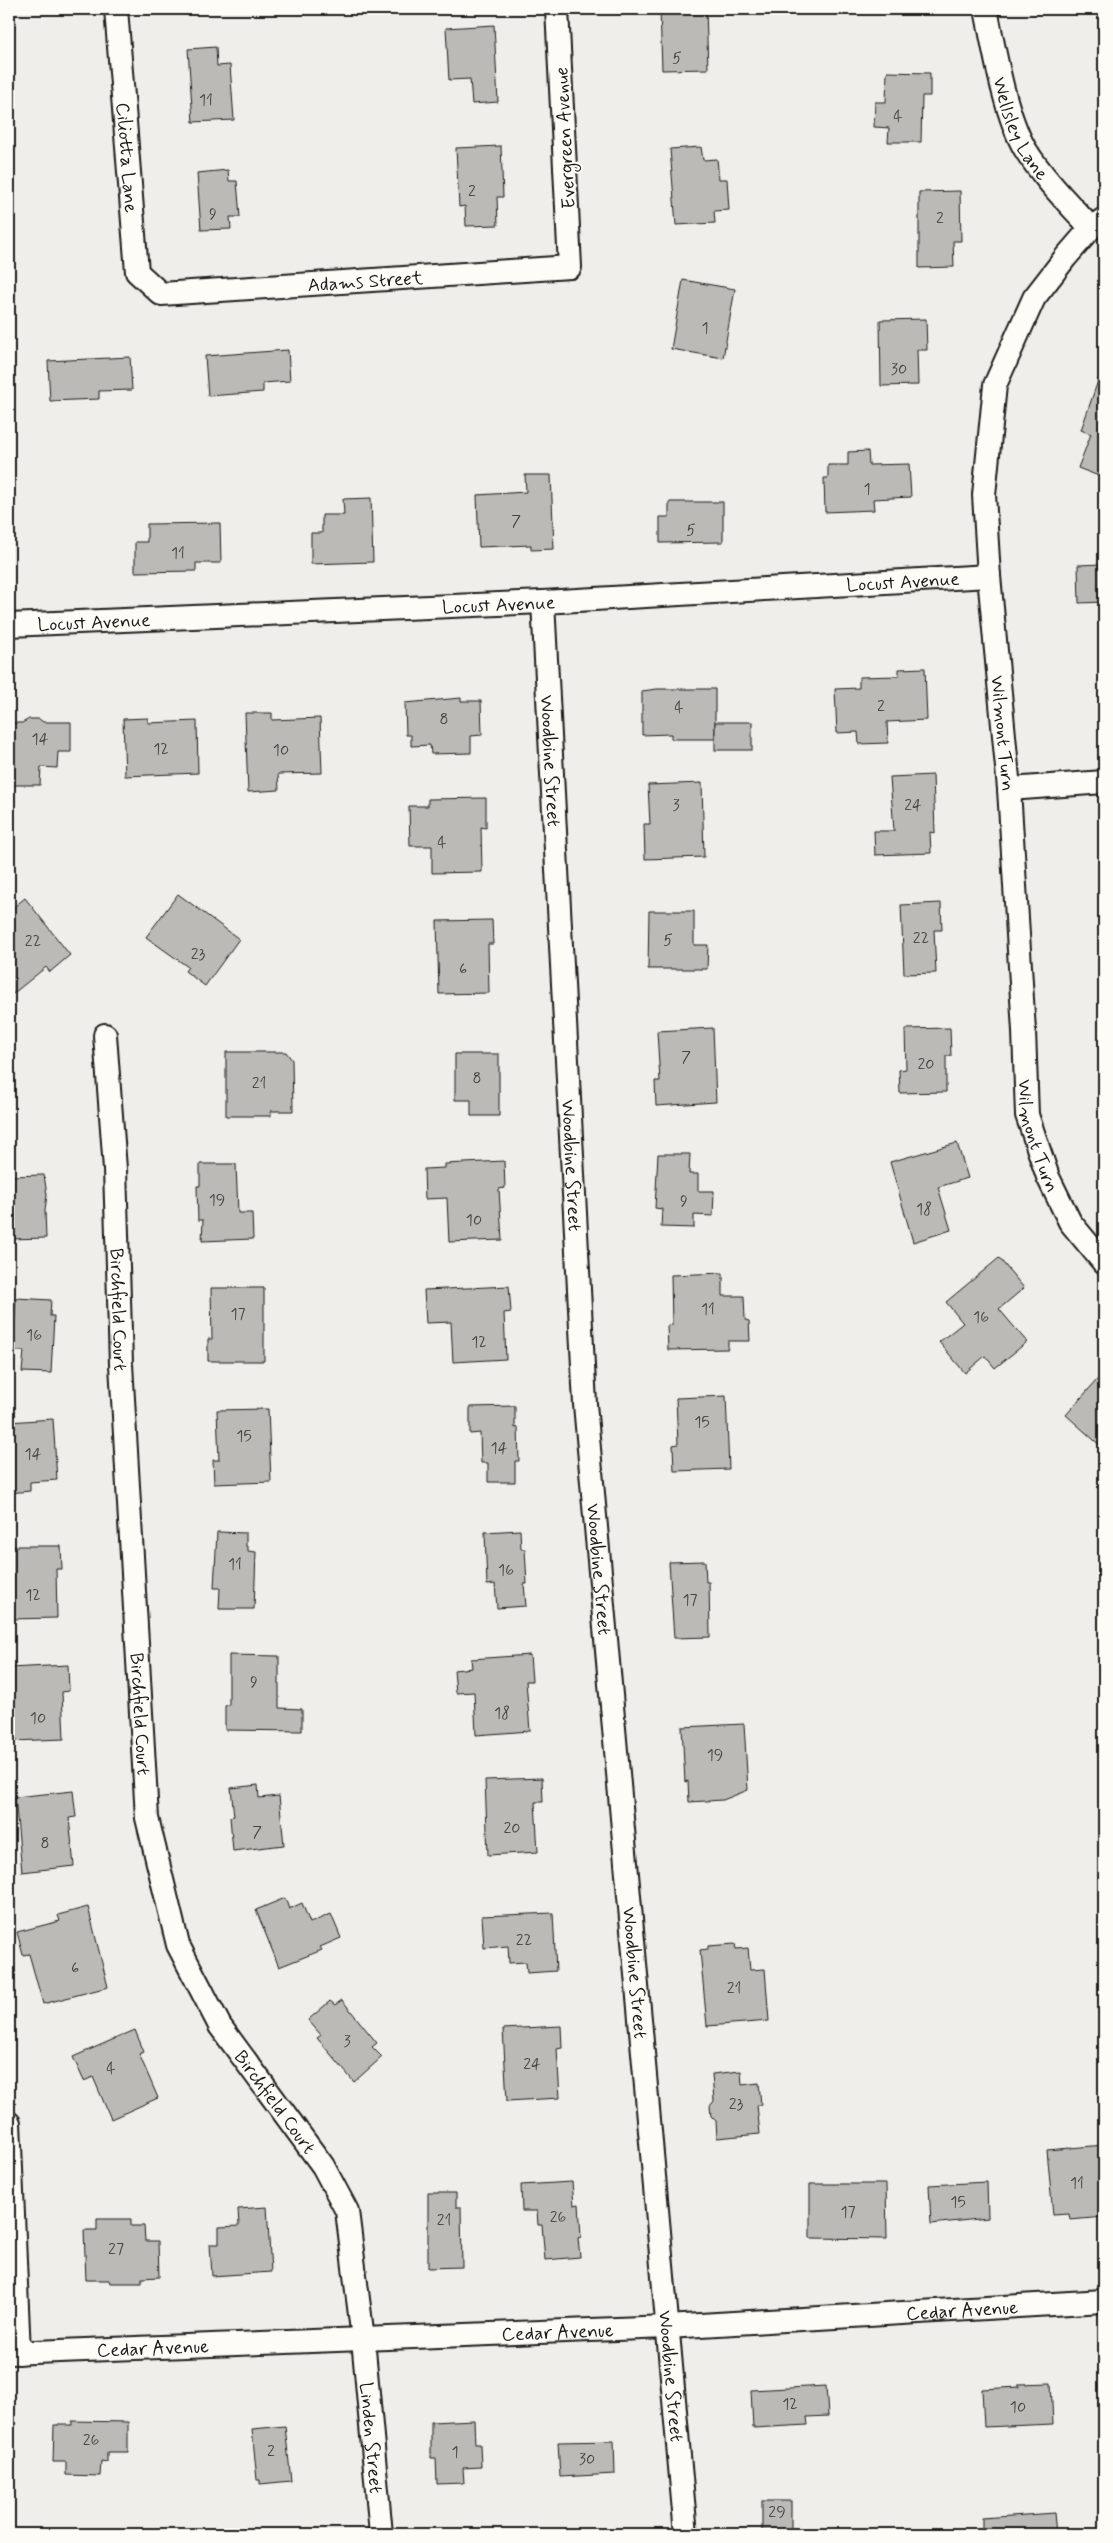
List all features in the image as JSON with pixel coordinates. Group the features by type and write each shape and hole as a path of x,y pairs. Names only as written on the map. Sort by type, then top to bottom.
{"street":[{"name":"Ciliotta Lane","path":"116,9 137,272 161,294"},
{"name":"Evergreen Avenue","path":"557,9 570,267"},
{"name":"Wellsley Lane","path":"986,9 996,63 1024,147 1042,174 1098,224"},
{"name":"Wilmont Turn","path":"1098,224 1065,258 1034,298 995,385 984,495 989,576 1010,789 1024,1031 1026,1115 1042,1162 1070,1222 1104,1262"},
{"name":"Adams Street","path":"161,294 570,267"},
{"name":"Locust Avenue","path":"9,625 543,602 989,576"},
{"name":"Woodbine Street","path":"543,602 585,1404 686,2534"},
{"path":"1010,789 1104,782"},
{"name":"Birchfield Court","path":"105,1035 115,1169 121,1364 147,1818 178,1945 182,1953 220,2026 323,2166 347,2211 363,2339"},
{"path":"9,2123 14,2353"},
{"name":"Cedar Avenue","path":"14,2353 667,2327 1104,2300"},
{"name":"Linden Street","path":"363,2339 381,2534"}],"building":[{"path":"660,9 706,9 708,69 662,70"},
{"path":"494,25 498,102 472,104 470,79 449,80 446,28"},
{"path":"216,47 217,66 230,65 234,120 193,122 188,49"},
{"path":"887,72 930,73 930,96 922,96 921,142 888,142 889,128 874,127 875,102 886,102"},
{"path":"501,146 503,197 497,197 498,225 466,226 465,206 459,207 456,148"},
{"path":"701,147 703,160 717,159 719,179 727,179 729,210 714,211 715,223 676,225 670,149"},
{"path":"228,170 229,181 237,181 240,217 230,217 231,229 201,230 197,173"},
{"path":"960,191 961,241 953,241 954,267 919,268 919,192"},
{"path":"683,280 735,289 723,358 671,349"},
{"path":"926,319 927,350 917,350 918,385 881,386 880,320"},
{"path":"288,350 290,381 263,383 263,392 208,396 205,356"},
{"path":"130,357 132,390 99,391 99,399 50,401 48,361"},
{"path":"1101,372 1104,372 1104,478 1078,468 1091,434 1081,430"},
{"path":"868,451 869,465 909,464 911,497 873,499 874,510 825,512 824,478 828,478 828,465 848,465 848,452"},
{"path":"525,475 551,475 554,549 531,550 531,545 479,547 477,495 526,492"},
{"path":"371,498 373,562 311,564 311,533 322,533 322,515 344,515 343,499"},
{"path":"669,502 723,502 723,542 660,543 660,517 669,517"},
{"path":"220,523 221,563 196,563 196,571 135,572 135,542 147,542 147,524"},
{"path":"1104,564 1104,602 1079,603 1078,565"},
{"path":"925,668 927,720 887,722 888,743 859,744 858,732 837,733 835,689 859,688 859,677 899,676 899,669"},
{"path":"657,689 715,689 715,739 671,739 671,734 642,735 642,691"},
{"path":"461,698 461,701 481,701 482,735 471,736 471,753 431,754 430,745 411,746 411,735 406,735 405,703"},
{"path":"245,713 272,713 272,720 320,718 322,773 278,774 279,790 248,792"},
{"path":"148,718 148,723 197,721 198,773 125,776 123,719"},
{"path":"29,719 39,719 43,722 71,722 71,752 58,752 57,768 41,767 40,785 13,785 14,765 9,765 9,723 22,723"},
{"path":"715,722 752,722 752,750 715,750"},
{"path":"933,775 935,833 930,832 931,853 875,855 874,831 894,831 890,777"},
{"path":"702,783 704,857 645,859 644,824 650,824 648,785"},
{"path":"486,798 486,828 481,827 482,872 432,873 432,846 410,846 409,806 428,806 428,799"},
{"path":"178,894 239,939 205,986 185,971 188,967 146,937"},
{"path":"25,898 70,955 50,972 46,967 9,997 9,911"},
{"path":"941,903 942,930 934,930 936,973 904,974 901,905"},
{"path":"649,911 694,911 694,945 708,945 707,969 648,969"},
{"path":"492,920 493,944 488,944 489,993 439,994 437,921"},
{"path":"713,1028 716,1102 656,1106 655,1081 660,1081 657,1031"},
{"path":"950,1028 951,1056 946,1056 946,1092 900,1093 899,1070 906,1069 905,1029"},
{"path":"226,1052 286,1052 292,1060 293,1111 271,1111 271,1116 226,1116"},
{"path":"455,1054 499,1054 499,1116 471,1116 471,1100 455,1100"},
{"path":"957,1143 968,1178 938,1187 951,1230 913,1242 890,1162"},
{"path":"658,1154 690,1154 689,1174 698,1174 698,1191 714,1191 713,1216 694,1215 694,1228 661,1227 662,1209 655,1208"},
{"path":"504,1161 505,1188 499,1189 502,1240 449,1242 447,1198 425,1199 424,1169 445,1168 445,1164"},
{"path":"200,1164 236,1164 238,1213 252,1213 253,1239 202,1241 203,1220 198,1220 197,1186 200,1186"},
{"path":"44,1175 47,1195 45,1210 46,1238 9,1239 9,1176"},
{"path":"999,1258 1024,1288 999,1309 1027,1342 995,1368 985,1356 965,1373 939,1342 963,1323 946,1302"},
{"path":"723,1273 723,1296 744,1296 745,1320 749,1321 750,1341 728,1341 728,1349 668,1350 667,1326 672,1325 671,1275"},
{"path":"509,1286 511,1312 504,1313 506,1359 453,1362 451,1322 426,1323 424,1290"},
{"path":"211,1288 264,1288 264,1361 208,1361 208,1339 212,1339"},
{"path":"16,1298 51,1300 50,1316 54,1316 51,1373 22,1372 24,1351 13,1351"},
{"path":"1104,1372 1104,1449 1066,1415"},
{"path":"726,1396 729,1469 674,1471 673,1445 678,1444 676,1398"},
{"path":"515,1406 515,1428 518,1427 519,1461 515,1461 515,1482 488,1482 488,1463 481,1463 480,1433 470,1434 470,1407"},
{"path":"268,1409 271,1482 214,1484 213,1460 219,1460 217,1410"},
{"path":"53,1419 57,1480 30,1482 30,1491 9,1493 9,1422"},
{"path":"520,1530 521,1549 525,1549 527,1584 524,1584 526,1606 497,1608 495,1584 487,1585 485,1532"},
{"path":"217,1532 246,1533 246,1547 248,1547 248,1551 256,1552 254,1609 219,1609 220,1588 214,1588"},
{"path":"9,1546 61,1546 62,1569 56,1569 57,1618 9,1619"},
{"path":"705,1561 706,1582 709,1582 710,1637 674,1638 669,1562"},
{"path":"229,1655 279,1656 279,1708 302,1709 302,1731 225,1730 225,1706 229,1705"},
{"path":"530,1655 532,1681 526,1681 530,1731 476,1735 474,1692 456,1693 454,1670 472,1668 471,1659"},
{"path":"68,1665 69,1691 62,1692 64,1739 13,1741 9,1668"},
{"path":"744,1724 748,1790 723,1800 689,1802 688,1781 685,1782 682,1727"},
{"path":"542,1778 543,1802 535,1802 538,1852 488,1855 485,1780"},
{"path":"258,1785 259,1798 279,1796 284,1845 233,1851 230,1817 234,1816 231,1788"},
{"path":"73,1791 76,1817 69,1818 74,1866 22,1872 15,1797"},
{"path":"285,1898 289,1909 302,1903 310,1923 331,1914 341,1938 320,1947 322,1950 279,1967 256,1910"},
{"path":"88,1907 108,1987 43,2004 29,1954 23,1955 17,1932 60,1921 58,1915"},
{"path":"553,1913 556,1971 527,1973 526,1962 509,1963 508,1946 484,1948 482,1916"},
{"path":"735,1944 736,1949 748,1948 750,1970 765,1969 769,2021 707,2026 700,1950 708,1949 708,1946"},
{"path":"342,2000 377,2043 372,2047 382,2057 354,2082 317,2038 321,2035 308,2020 330,2001 335,2005"},
{"path":"561,2026 562,2048 557,2049 560,2098 507,2101 503,2029"},
{"path":"135,2030 144,2052 139,2054 158,2098 111,2119 93,2077 84,2081 73,2057"},
{"path":"741,2071 742,2085 759,2083 761,2105 757,2105 760,2134 717,2138 716,2121 711,2116 710,2106 714,2101 712,2074"},
{"path":"1104,2145 1104,2217 1070,2220 1069,2214 1053,2215 1047,2150"},
{"path":"572,2182 574,2205 579,2204 581,2237 578,2238 580,2257 545,2260 542,2225 538,2225 537,2211 522,2211 521,2185"},
{"path":"987,2182 988,2218 931,2224 929,2185"},
{"path":"810,2184 886,2184 887,2239 810,2238"},
{"path":"428,2193 456,2193 456,2207 461,2207 462,2267 428,2268"},
{"path":"267,2207 271,2272 212,2276 210,2244 219,2244 219,2227 239,2226 238,2209"},
{"path":"97,2219 131,2219 131,2226 144,2226 145,2241 158,2241 159,2277 142,2278 142,2283 110,2283 109,2280 86,2280 84,2230 97,2230"},
{"path":"1051,2383 1053,2424 984,2427 982,2389 1019,2387 1019,2384"},
{"path":"826,2386 828,2416 807,2417 808,2425 753,2428 751,2390"},
{"path":"474,2420 475,2444 480,2444 481,2467 463,2468 464,2483 437,2484 436,2458 431,2458 431,2422"},
{"path":"72,2421 128,2422 128,2452 107,2452 107,2462 101,2461 100,2476 66,2475 66,2462 53,2462 54,2425 72,2425"},
{"path":"285,2426 291,2481 260,2484 260,2480 257,2480 252,2429"},
{"path":"614,2441 615,2474 560,2477 558,2442"},
{"path":"762,2501 791,2501 791,2534 762,2534"},
{"path":"1054,2513 1056,2534 982,2534 982,2518"}]}
